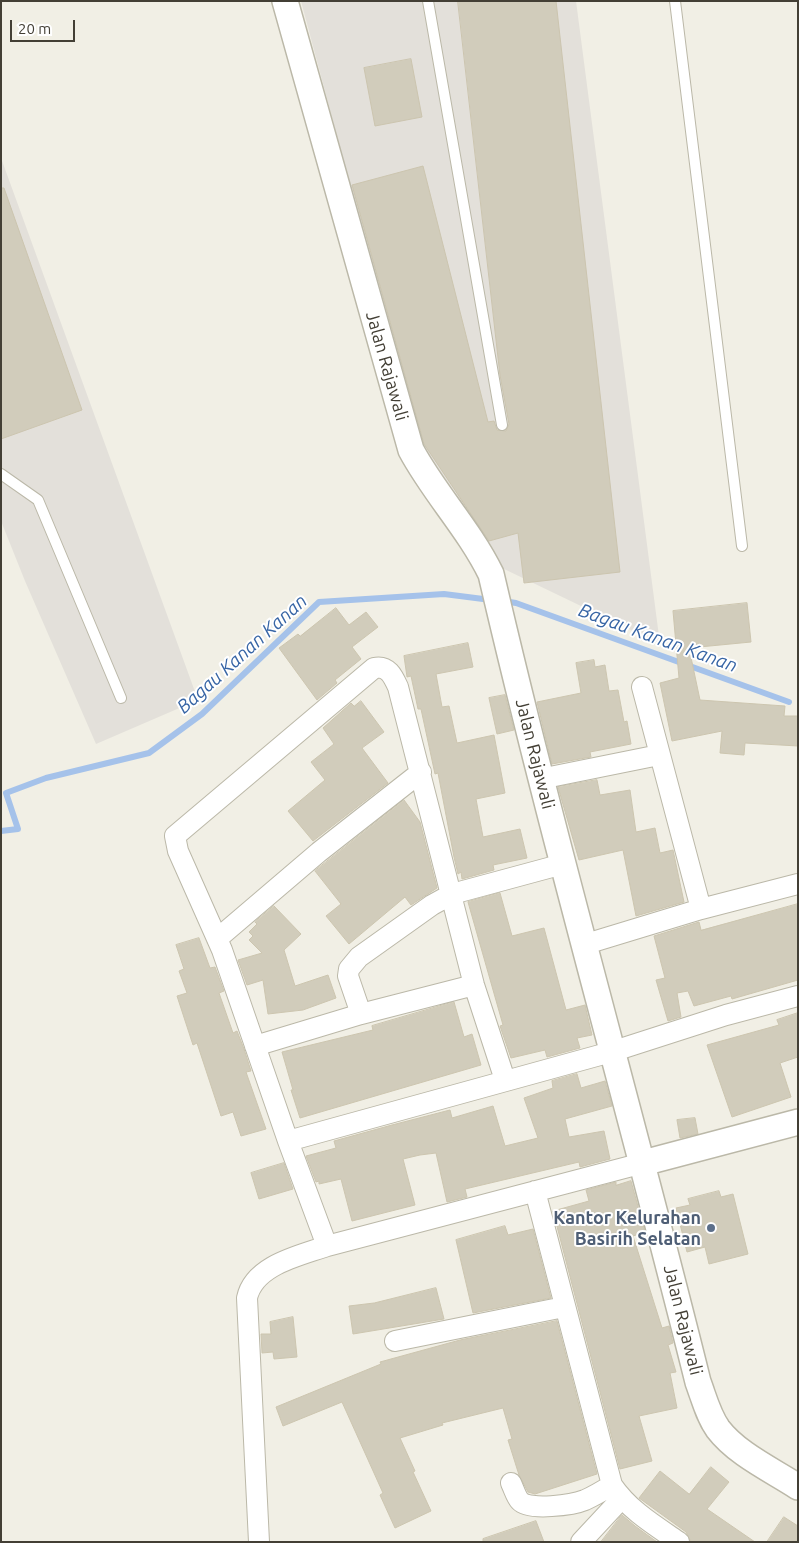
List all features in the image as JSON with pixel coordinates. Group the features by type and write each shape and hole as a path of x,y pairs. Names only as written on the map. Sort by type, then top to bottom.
{"street":[{"name":"Jalan Rajawali","path":"285,1 411,450 422,470 477,548 490,574 540,779 586,944 612,1052 643,1163 698,1382 707,1408 718,1428 730,1443 798,1487"},
{"path":"327,1246 288,1142 218,939 178,851 175,836 374,668 381,667 387,670 398,687 474,985 505,1080"},
{"path":"642,687 701,909"},
{"path":"540,779 659,755"},
{"path":"218,939 319,852 421,772"},
{"path":"361,1014 349,981 350,969 354,962 432,905 452,894 563,864"},
{"path":"586,944 701,909 798,884"},
{"path":"255,1046 361,1014 474,985"},
{"path":"288,1142 505,1080 612,1052 726,1015 798,996"},
{"path":"258,1542 248,1293 256,1279 280,1263 327,1246 798,1122"},
{"path":"535,1191 564,1307 617,1491 638,1514 679,1542"},
{"path":"395,1341 564,1307"},
{"path":"511,1483 519,1500 523,1503 548,1506 580,1502 617,1491"},
{"path":"581,1542 617,1491"}],"lane":[{"path":"428,1 502,425"},
{"path":"675,1 742,546"},
{"path":"1,474 38,500 120,698"}],"shaded area":[{"path":"301,1 576,1 660,644 502,568 421,452"},
{"path":"1,158 198,700 96,744 1,521"}],"building":[{"path":"458,1 556,1 620,572 524,583 518,533 489,541 424,444 352,185 423,166 488,422 494,421 497,430 506,431 509,424 500,375"},
{"path":"411,59 422,117 375,126 364,68"},
{"path":"1,188 4,188 82,410 1,439"},
{"path":"747,603 751,642 689,648 700,700 785,706 784,716 798,716 798,746 745,743 744,755 720,753 722,731 672,741 660,683 679,678 673,611"},
{"path":"336,608 349,625 366,612 378,627 352,647 361,659 335,680 337,683 317,700 279,648 298,634 300,636"},
{"path":"468,643 473,667 436,674 442,707 449,706 457,743 494,735 505,793 476,799 483,837 520,829 527,858 493,865 494,870 462,879 461,872 458,874 454,857 438,773 435,774 421,709 418,709 411,676 407,677 404,656"},
{"path":"594,660 595,667 605,665 609,691 618,690 624,722 627,721 631,744 590,752 591,757 552,764 537,702 581,693 576,663"},
{"path":"505,695 514,730 497,734 489,698"},
{"path":"361,701 384,732 362,748 388,783 313,841 288,811 325,780 311,762 334,744 323,728 351,703 354,706"},
{"path":"597,780 600,795 630,790 636,832 655,828 660,853 673,850 684,902 636,916 623,850 579,860 558,787"},
{"path":"404,800 420,822 437,888 411,905 405,897 349,944 326,916 341,904 315,871"},
{"path":"500,893 512,936 544,928 566,1010 585,1005 592,1035 577,1038 580,1048 547,1057 545,1050 511,1058 500,1026 503,1025 468,902"},
{"path":"798,904 798,980 732,999 731,996 694,1006 688,991 677,993 681,1017 668,1021 656,980 665,978 654,936 699,922 701,930"},
{"path":"274,906 301,934 284,950 295,986 328,975 336,998 303,1010 268,1014 263,980 247,985 238,960 262,953 249,940 253,936 249,932 257,924 255,922"},
{"path":"199,938 210,968 215,967 224,991 219,993 233,1033 237,1031 244,1049 251,1071 246,1072 266,1129 241,1136 233,1112 221,1116 197,1043 193,1045 177,996 187,993 179,971 184,969 176,945"},
{"path":"454,1002 464,1037 472,1034 481,1065 300,1118 282,1052 373,1030 372,1026"},
{"path":"798,1013 798,1057 780,1063 791,1097 732,1117 707,1045 779,1025 777,1020"},
{"path":"577,1074 581,1088 605,1081 612,1106 565,1119 569,1137 604,1131 610,1159 580,1167 579,1162 465,1189 467,1197 447,1202 436,1153 403,1159 415,1205 352,1221 341,1179 319,1184 319,1181 316,1182 306,1156 336,1148 334,1141 392,1125 450,1110 452,1118 493,1106 505,1146 538,1138 524,1098 553,1088 552,1081"},
{"path":"695,1118 698,1134 680,1138 677,1120"},
{"path":"284,1163 293,1189 259,1199 251,1173"},
{"path":"631,1181 645,1232 633,1236 662,1328 669,1326 673,1343 668,1345 676,1372 670,1373 677,1408 639,1416 652,1461 620,1469 553,1211 589,1201 586,1190 616,1182 616,1185"},
{"name":"Kantor Kelurahan Basirih Selatan","path":"719,1191 721,1197 733,1194 748,1254 709,1264 705,1247 687,1252 676,1208 690,1205 688,1199"},
{"path":"505,1226 508,1235 533,1229 551,1298 473,1313 456,1240"},
{"path":"436,1288 444,1319 353,1334 349,1306 374,1303"},
{"path":"293,1317 297,1357 274,1359 273,1352 262,1353 261,1334 271,1334 270,1322"},
{"path":"557,1321 597,1474 535,1494 528,1492 519,1475 508,1440 512,1439 503,1408 442,1423 443,1425 400,1438 431,1511 395,1528 380,1495 383,1493 342,1402 283,1426 276,1407 381,1364 380,1362 460,1340"},
{"path":"711,1467 729,1482 707,1509 755,1542 691,1542 686,1532 639,1498 660,1471 689,1494"},
{"path":"622,1515 635,1526 657,1542 601,1542"},
{"path":"784,1517 798,1526 798,1542 767,1542"},
{"path":"536,1521 544,1542 483,1542 483,1539"}],"waterway":[{"name":"Bagau Kanan Kanan","path":"1,831 18,829 6,793 46,778 149,753 202,714 319,602 444,594 491,600"},
{"name":"Bagau Kanan Kanan","path":"503,601 516,603 789,702"}],"place":[{"name":"Kantor Kelurahan Basirih Selatan","path":"711,1228"}]}
